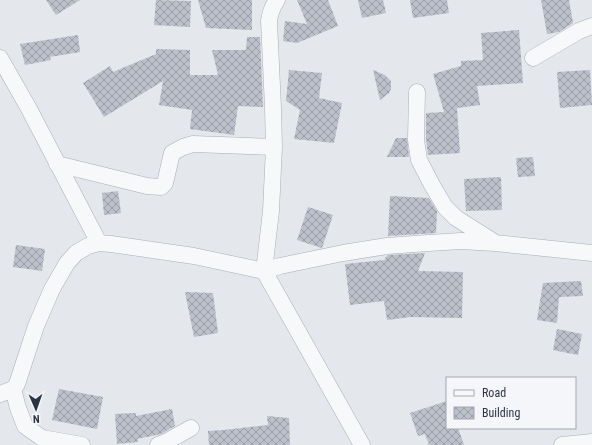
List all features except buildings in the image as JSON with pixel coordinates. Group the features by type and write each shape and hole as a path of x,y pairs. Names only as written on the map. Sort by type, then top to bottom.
{"street":[{"path":"277,0 272,7 269,22 274,108 274,147 271,210 264,271 362,445"},
{"path":"533,58 579,31 592,26"},
{"path":"0,58 28,107 99,243"},
{"path":"417,92 416,140 419,160 432,186 445,207 456,218 495,243"},
{"path":"57,164 147,186 161,186 165,183 172,153 183,147 193,144 274,147"},
{"path":"82,445 42,438 25,426 18,408 6,391 17,384 36,326 52,289 67,263 76,253 88,246 99,243 111,244 194,256 264,271 304,261 387,246 461,241 592,253"},
{"path":"158,445 192,428"},
{"path":"562,445 592,442"}]}
